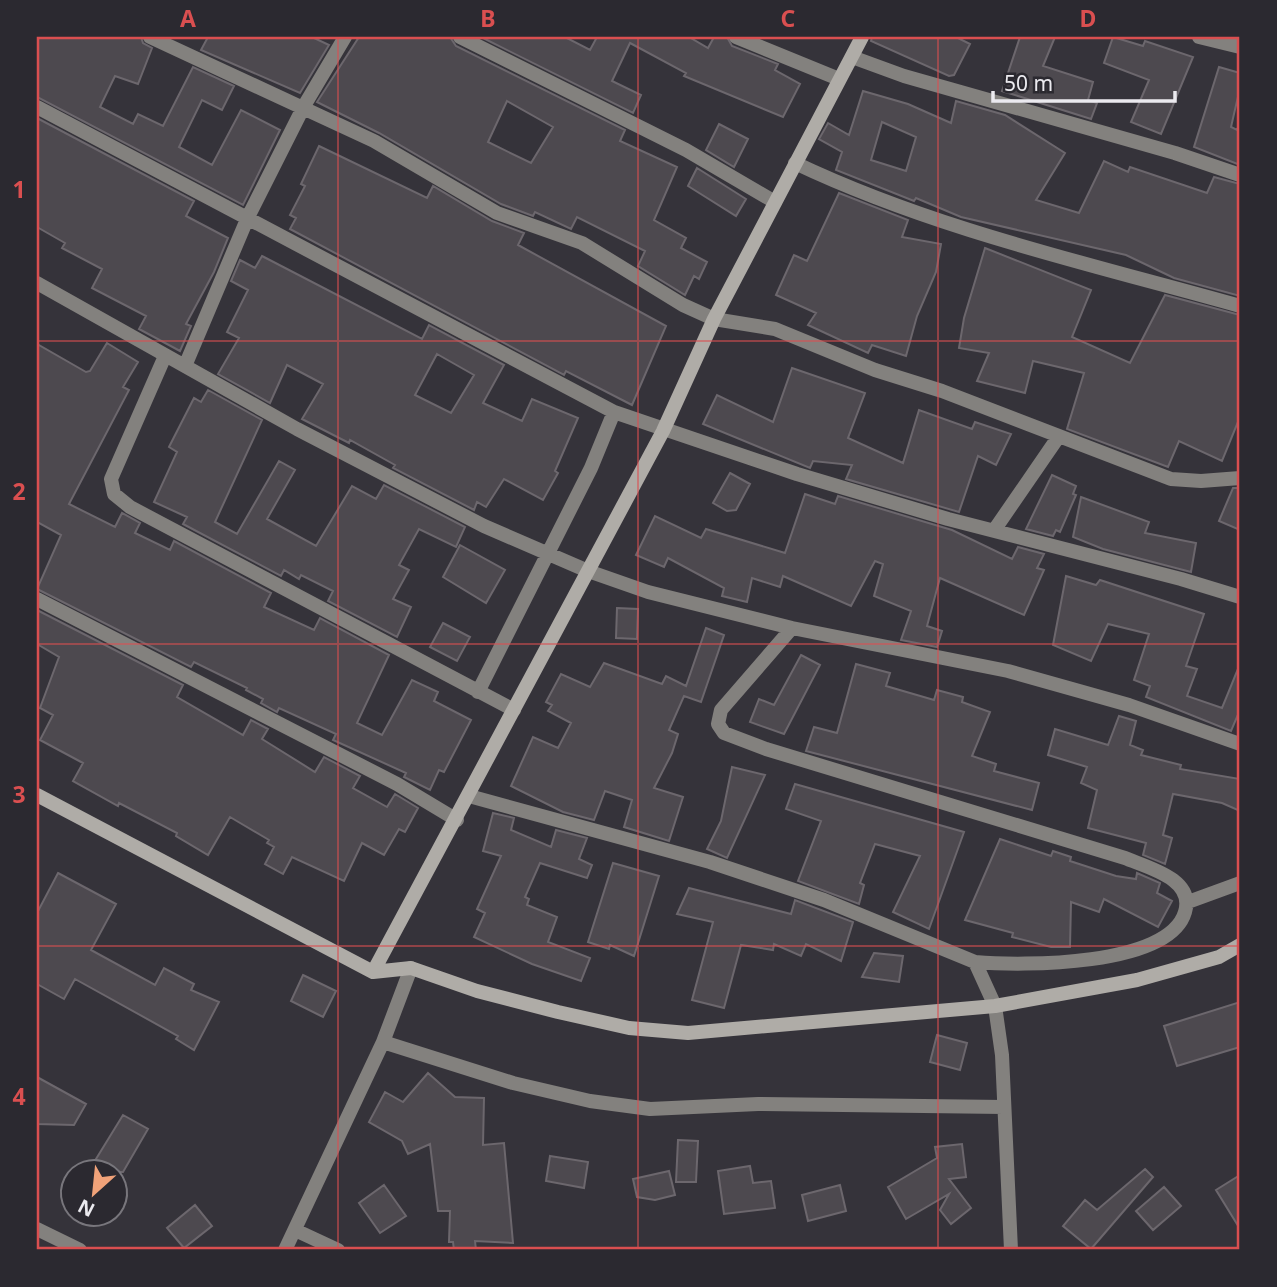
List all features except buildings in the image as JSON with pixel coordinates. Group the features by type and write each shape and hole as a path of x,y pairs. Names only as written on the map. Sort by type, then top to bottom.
{"street":[{"path":"150,37 304,106 374,141 497,212 582,243 682,305 714,319 775,329 875,370 942,391 1171,479 1201,481 1240,478"},
{"path":"185,366 248,217 304,106 345,37"},
{"path":"460,37 686,150 775,202"},
{"path":"736,37 839,79"},
{"path":"373,972 457,820 663,431 714,319 862,37"},
{"path":"1199,37 1240,47"},
{"path":"852,57 904,76 1175,153 1240,175"},
{"path":"37,107 614,412 663,431 948,519 995,529 1240,597"},
{"path":"795,163 870,197 987,235 1240,306"},
{"path":"37,283 297,429 545,555 648,592 792,628 1008,671 1129,705 1240,744"},
{"path":"165,356 111,479 114,494 130,507 514,710"},
{"path":"478,692 591,468 614,412"},
{"path":"995,529 1059,436"},
{"path":"37,598 397,784 457,820"},
{"path":"469,796 710,862 824,900 975,962 1013,965 1069,963 1128,953 1161,939 1183,919 1188,902 1184,888 1125,858 766,750 724,733 718,724 721,710 792,628"},
{"path":"37,795 373,972 411,968 477,991 629,1028 688,1033 995,1006 1137,980 1219,957 1240,944"},
{"path":"1188,902 1240,884"},
{"path":"975,962 995,1006 1002,1055 1011,1250"},
{"path":"285,1250 383,1042 411,968"},
{"path":"383,1042 513,1083 590,1101 650,1109 758,1104 1004,1107"},
{"path":"37,1228 80,1250"},
{"path":"295,1230 338,1250"}]}
